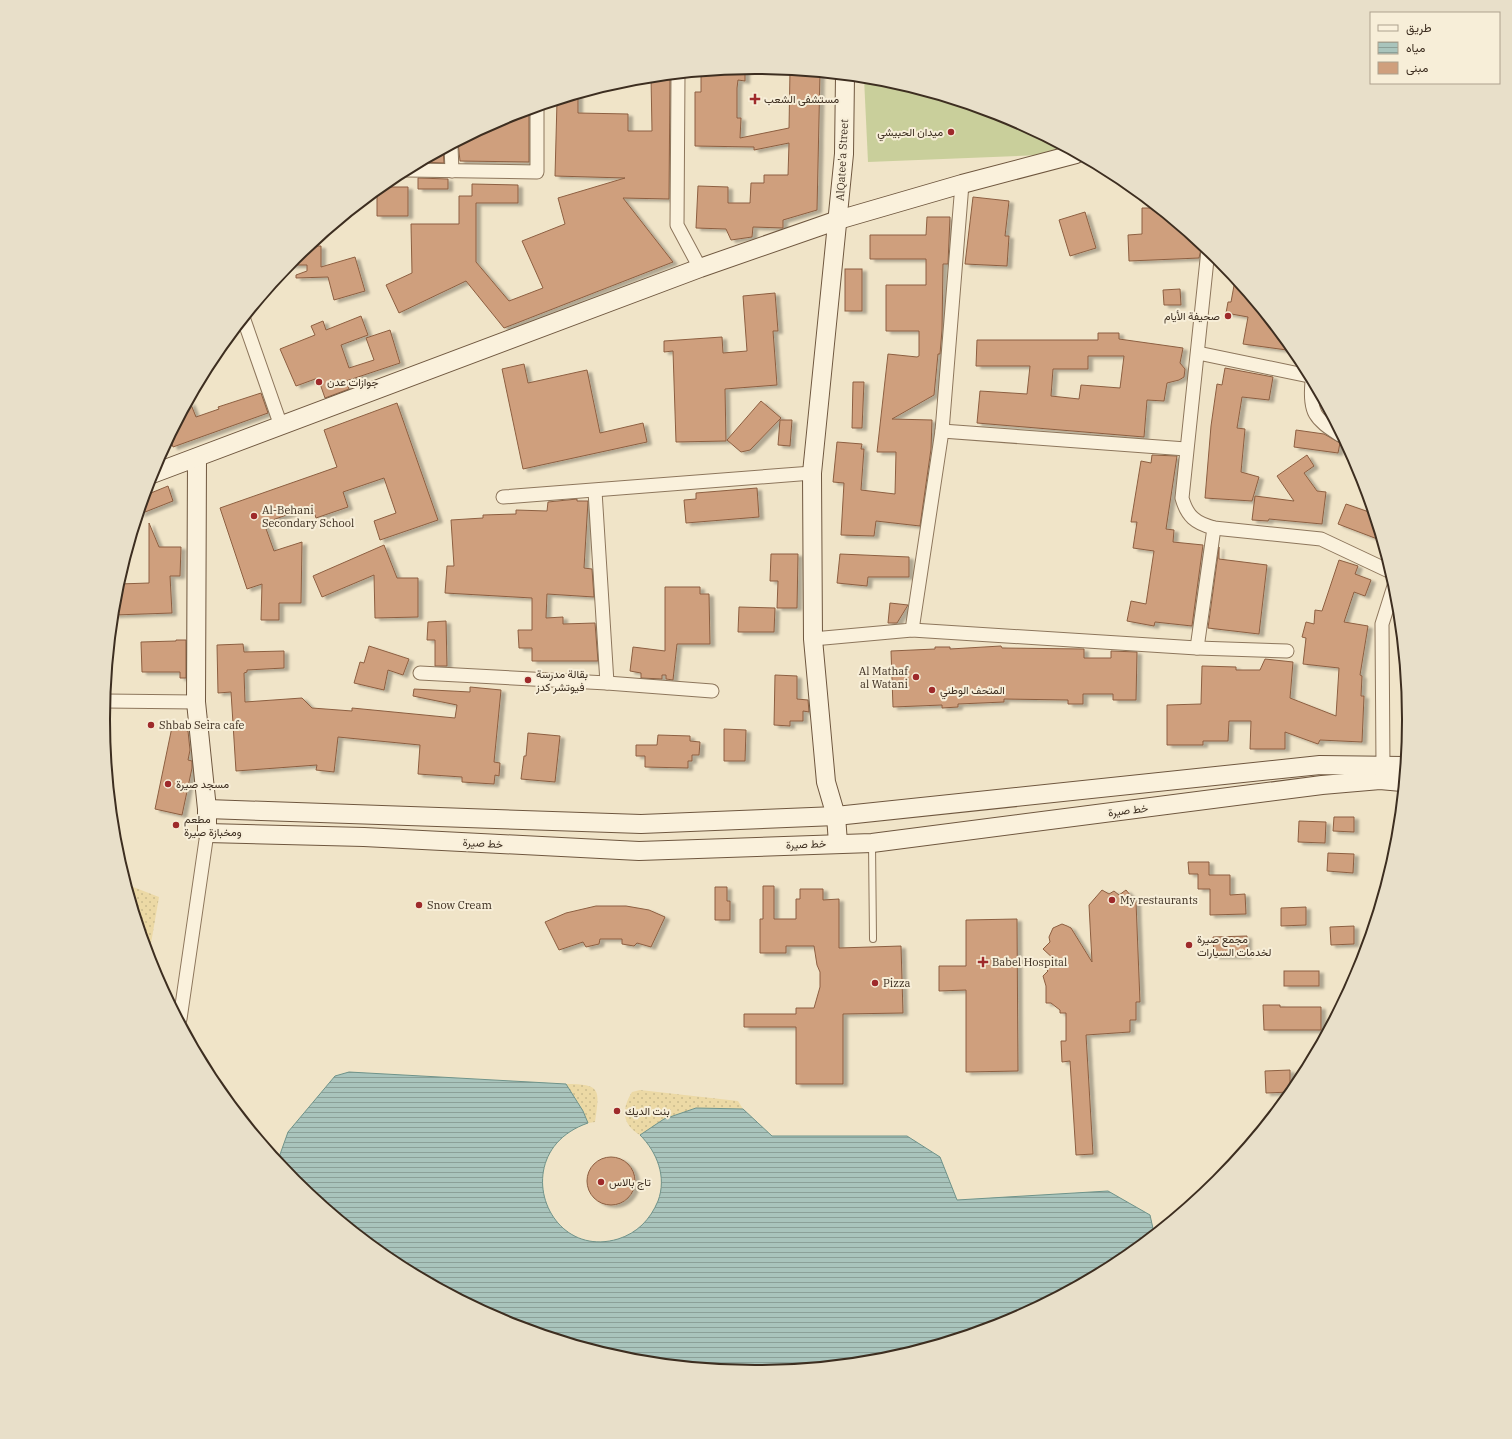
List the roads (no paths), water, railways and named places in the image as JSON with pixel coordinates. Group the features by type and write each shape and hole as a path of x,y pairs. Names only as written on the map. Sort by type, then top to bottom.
{"street":[{"path":"678,79 677,225 700,268"},
{"name":"AlQatee'a Street","path":"838,843 836,816 826,782 813,639 812,473 844,154 845,81"},
{"path":"417,170 537,172 537,112"},
{"path":"451,151 452,171"},
{"path":"160,471 700,268 838,220 962,184 1070,156"},
{"path":"912,630 942,431 962,184"},
{"path":"1207,258 1198,353 1186,449 1182,498 1186,511 1202,525 1214,528 1321,538 1383,568"},
{"path":"246,325 281,426"},
{"path":"1198,353 1301,374"},
{"path":"1311,390 1310,396 1315,416 1323,424 1333,431"},
{"path":"942,431 1186,449"},
{"path":"181,1012 207,833 207,809 196,702 198,458"},
{"path":"503,497 812,473"},
{"path":"595,491 607,683"},
{"path":"1198,648 1214,528"},
{"path":"1382,772 1382,624 1390,599"},
{"path":"813,639 912,630 1198,648 1287,651"},
{"path":"420,673 607,683 712,691"},
{"path":"111,701 196,702"},
{"name":"خط صيرة","path":"207,809 641,824 836,816 1320,765 1382,772 1398,780"},
{"name":"خط صيرة","path":"207,833 364,837 639,851 872,842 1322,785 1400,767"}],"lane":[{"path":"872,842 873,938"}],"water":[{"path":"349,1072 566,1084 583,1111 588,1123 563,1137 548,1156 543,1178 545,1200 555,1219 571,1234 592,1241 618,1239 631,1233 647,1220 655,1208 661,1192 661,1174 656,1157 640,1135 664,1119 696,1108 743,1109 772,1136 907,1136 940,1157 957,1200 1108,1191 1150,1215 1153,1229 1115,1256 1079,1279 1003,1316 963,1331 882,1353 798,1364 756,1365 714,1364 630,1353 549,1331 509,1316 471,1298 433,1279 397,1256 363,1232 330,1205 280,1155 288,1132 335,1076"}],"place":[{"name":"مستشفى الشعب","path":"755,99"},
{"name":"ميدان الحبيشي","path":"951,132"},
{"name":"صحيفة الأيام","path":"1228,316"},
{"name":"جوازات عدن","path":"319,382"},
{"name":"Al-Behani Secondary School","path":"254,516"},
{"name":"Al Mathaf al Watani","path":"916,677"},
{"name":"بقالة مدرسة فيوتشر كدز","path":"528,680"},
{"name":"المتحف الوطني","path":"932,690"},
{"name":"Shbab Seira cafe","path":"151,725"},
{"name":"مسجد صيرة","path":"168,784"},
{"name":"مطعم ومخبازة صيرة","path":"176,825"},
{"name":"My restaurants","path":"1112,900"},
{"name":"Snow Cream","path":"419,905"},
{"name":"مجمع صيرة لخدمات السيارات","path":"1189,945"},
{"name":"Babel Hospital","path":"983,962"},
{"name":"Pizza","path":"875,983"},
{"name":"بنت الديك","path":"617,1111"},
{"name":"تاج بالاس","path":"601,1182"}]}
